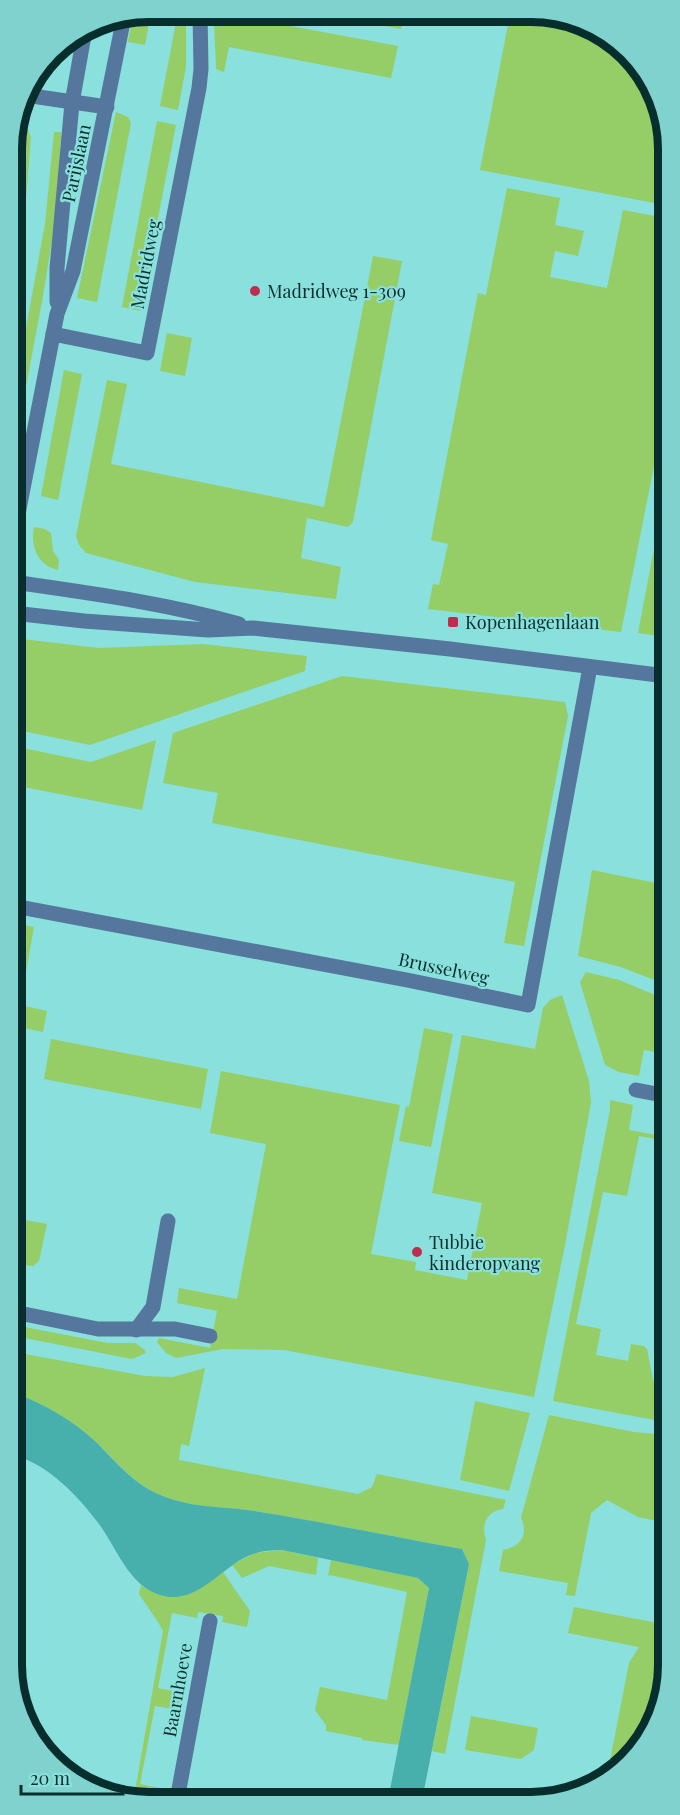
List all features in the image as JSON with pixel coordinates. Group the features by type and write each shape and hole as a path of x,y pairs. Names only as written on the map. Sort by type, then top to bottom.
{"street":[{"name":"Madridweg","path":"53,334 147,353 199,88 200,23"},
{"name":"Parijslaan","path":"23,490 57,314 73,271 122,26"},
{"name":"Parijslaan","path":"57,314 57,268 72,103 84,41"},
{"path":"34,97 107,107"},
{"path":"23,583 156,605 253,628"},
{"path":"23,614 208,630 253,628 450,649 658,675"},
{"name":"Brusselweg","path":"22,908 528,1005 590,667"},
{"path":"636,1090 657,1094"},
{"path":"136,1330 153,1307 168,1221"},
{"path":"22,1314 98,1329 175,1329 210,1336"},
{"name":"Baarnhoeve","path":"178,1792 210,1621"}],"green space":[{"path":"364,22 402,22 401,29"},
{"path":"508,22 555,25 587,36 608,49 620,60 631,72 648,101 655,125 658,150 658,204 480,170"},
{"path":"149,23 145,45 128,42 131,24"},
{"path":"176,23 186,23 186,67 178,110 160,106"},
{"path":"214,23 272,23 398,46 391,78 229,47 224,72 216,69"},
{"path":"116,112 128,117 131,123 97,302 77,298"},
{"path":"157,121 176,125 140,311 122,307"},
{"path":"26,125 31,137 23,230 23,141"},
{"path":"54,132 61,132 54,228 23,404 23,345 45,224"},
{"path":"507,188 560,198 555,225 584,231 578,256 555,251 550,277 607,288 623,210 658,217 658,447 621,632 428,609 433,584 439,585 448,544 431,540 478,293 486,295"},
{"path":"373,256 402,261 353,522 348,527 307,518 301,558 341,567 336,599 195,582 86,553 79,545 76,536 107,380 127,384 111,464 324,507"},
{"path":"167,333 192,338 185,376 160,371"},
{"path":"64,370 82,374 58,500 41,496"},
{"path":"34,527 51,533 53,551 59,560 58,570 45,564 37,554 33,541"},
{"path":"658,529 658,636 638,633"},
{"path":"23,639 99,648 203,644 307,656 305,671 90,745 23,731"},
{"path":"342,676 565,702 568,716 524,946 504,943 515,882 212,823 218,793 163,783 173,733"},
{"path":"156,740 142,810 23,787 23,748 91,762"},
{"path":"592,870 658,883 657,981 621,967 578,956"},
{"path":"22,925 34,927 22,991"},
{"path":"586,972 619,980 657,996 657,1052 644,1050 639,1076 619,1072 605,1065 580,982"},
{"path":"562,995 589,1081 591,1103 534,1397 284,1350 223,1349 176,1358 166,1353 157,1342 159,1338 210,1348 217,1311 177,1303 179,1288 237,1299 266,1144 210,1133 221,1071 400,1105 371,1254 416,1262 415,1270 467,1280 482,1203 432,1193 462,1035 535,1049 543,1008 550,1000"},
{"path":"22,1006 47,1011 43,1032 22,1028"},
{"path":"424,1028 453,1034 431,1147 399,1141 406,1106 409,1107"},
{"path":"51,1039 208,1069 201,1109 44,1079"},
{"path":"610,1100 633,1105 629,1130 657,1135 657,1139 639,1136 627,1196 603,1192 576,1324 601,1329 596,1355 628,1361 631,1344 644,1346 647,1349 657,1389 657,1420 553,1401 610,1110"},
{"path":"22,1220 47,1224 39,1261 33,1266 22,1265"},
{"path":"22,1327 108,1343 135,1343 146,1353 132,1359 22,1338"},
{"path":"22,1354 145,1376 173,1377 205,1368 189,1446 181,1444 179,1460 358,1494 372,1487 377,1474 506,1500 503,1509 492,1513 485,1524 486,1540 445,1754 432,1751 469,1564 462,1549 260,1512 197,1505 171,1499 158,1494 133,1478 87,1434 37,1402 22,1396"},
{"path":"475,1401 530,1413 509,1491 460,1480"},
{"path":"549,1415 634,1432 657,1434 657,1521 638,1517 607,1500 591,1513 575,1596 566,1595 568,1583 499,1571 503,1550 515,1546 522,1539 524,1529 521,1518"},
{"path":"282,1550 318,1558 316,1575 269,1566 242,1578 232,1565 255,1553"},
{"path":"331,1560 418,1578 429,1588 399,1745 362,1740 362,1738 326,1731 326,1725 315,1710 320,1687 387,1700 407,1592 328,1576"},
{"path":"223,1572 250,1611 247,1627 222,1622 223,1616 198,1612 197,1618 172,1613 158,1688 183,1693 180,1710 155,1706 140,1784 165,1789 167,1792 135,1791 163,1631 139,1594 141,1585 154,1591 173,1595 182,1595 202,1587"},
{"path":"574,1607 657,1623 657,1674 648,1714 636,1736 609,1765 629,1663 639,1647 568,1633"},
{"path":"471,1716 538,1728 534,1750 521,1759 465,1750"}],"water":[{"path":"22,1396 68,1420 96,1442 140,1484 171,1499 197,1505 285,1516 462,1549 469,1564 424,1792 390,1792 429,1588 418,1578 277,1550 259,1552 246,1557 191,1593 170,1597 157,1594 145,1588 127,1569 99,1524 72,1492 51,1474 22,1458"}],"place":[{"name":"Madridweg 1-309","path":"255,291"},
{"name":"Kopenhagenlaan","path":"453,622"},
{"name":"Tubbie kinderopvang","path":"417,1252"}]}
